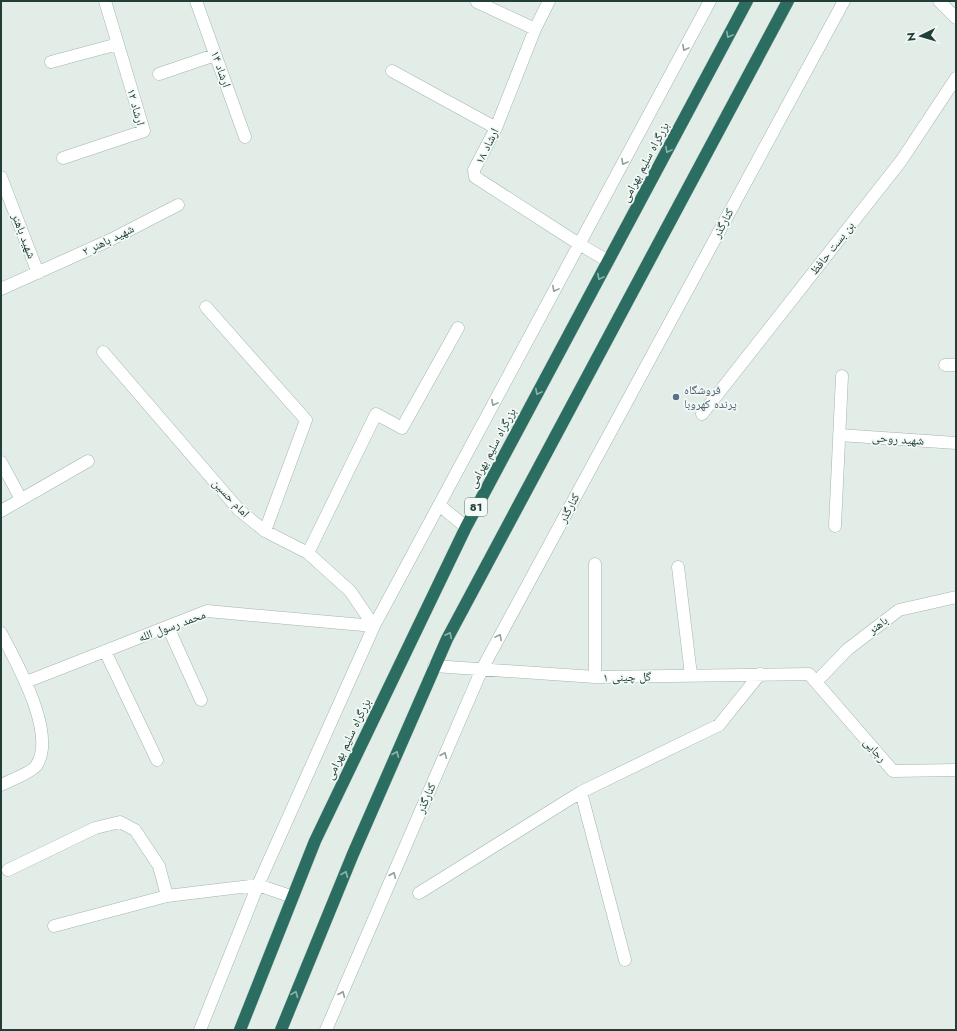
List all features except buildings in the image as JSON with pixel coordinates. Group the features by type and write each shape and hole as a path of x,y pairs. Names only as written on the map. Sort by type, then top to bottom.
{"highway":[{"name":"بزرگراه سلیم بهرامی","path":"240,1030 315,841 466,527 748,1"},
{"path":"281,1030 353,854 446,639 788,1"}],"street":[{"name":"ارشاد ۱۲","path":"63,158 144,131 105,1"},
{"name":"ارشاد ۱۴","path":"196,1 244,137"},
{"name":"ارشاد ۱۸","path":"548,1 496,128 474,170 475,177 608,261"},
{"path":"200,1030 258,885 374,626 710,1"},
{"name":"کنارگذر","path":"326,1030 482,669 844,1"},
{"path":"939,1 956,18"},
{"path":"477,2 536,28"},
{"path":"51,62 118,44"},
{"path":"159,74 216,55"},
{"path":"392,71 496,128"},
{"name":"بن بست حافظ","path":"702,414 901,161 956,78"},
{"name":"شهید باهنر","path":"1,177 38,273"},
{"name":"شهید باهنر ۲","path":"1,289 110,240 178,205"},
{"path":"206,307 306,420 265,531"},
{"path":"308,553 376,414 402,428 458,328"},
{"name":"امام حسین","path":"103,352 239,510 265,531 308,553 350,591 374,626"},
{"path":"834,526 842,376"},
{"name":"شهید روحی","path":"839,435 956,443"},
{"path":"1,511 88,461"},
{"path":"1,462 21,500"},
{"path":"439,505 466,527"},
{"path":"594,564 595,678"},
{"path":"678,567 692,675"},
{"name":"باهنر","path":"816,682 848,649 899,610 956,597"},
{"name":"محمد رسول الله","path":"26,682 207,612 374,626"},
{"path":"168,627 201,700"},
{"path":"1,633 26,682 37,713 42,742 42,754 36,767 1,785"},
{"path":"105,651 157,760"},
{"name":"گل چینی ۱","path":"434,666 595,678 809,674 816,682"},
{"path":"419,893 581,792 719,725 760,674"},
{"name":"رجایی","path":"816,682 893,771 956,770"},
{"path":"581,792 625,960"},
{"path":"8,870 96,828 120,822 135,830 159,866 167,896"},
{"path":"54,926 167,896 258,885 293,897"}],"place":[{"name":"فروشگاه پرنده کهروبا","path":"676,397"}]}
